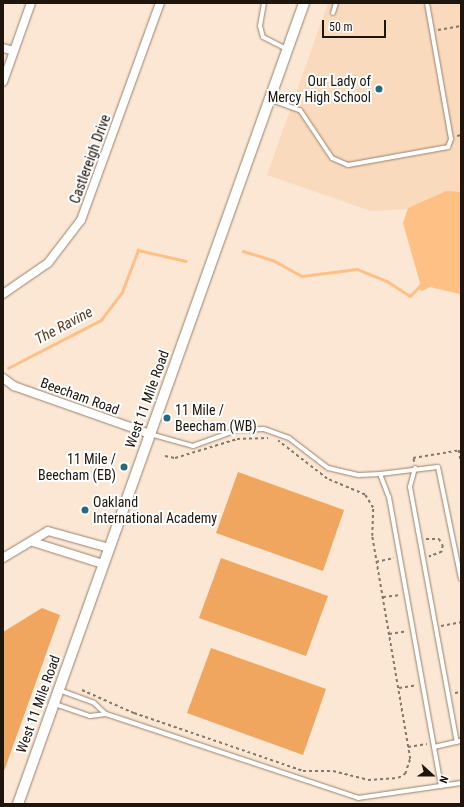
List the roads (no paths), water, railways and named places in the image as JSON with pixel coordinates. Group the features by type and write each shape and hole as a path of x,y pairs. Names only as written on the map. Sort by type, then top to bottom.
{"street":[{"path":"3,82 31,3"},
{"name":"Castlereigh Drive","path":"3,294 48,263 81,220 160,3"},
{"name":"West 11 Mile Road","path":"18,804 304,3"},
{"path":"3,48 14,51"},
{"name":"Beecham Road","path":"3,378 14,386 150,434"},
{"path":"3,558 33,542 48,531 109,548"},
{"path":"33,542 104,564"}],"lane":[{"path":"264,3 260,26 262,37 287,49"},
{"path":"333,13 336,3"},
{"path":"269,99 300,110 332,158 348,165 444,149 451,139 427,3"},
{"path":"150,434 193,446 237,430 264,429 289,438 328,468 359,475 380,474 433,465 442,473 461,580"},
{"path":"415,468 410,487 459,742 433,745"},
{"path":"380,474 386,483 441,786"},
{"path":"58,690 94,703 106,714 358,798 461,783"},
{"path":"54,703 90,716 106,714"}],"waterway":[{"name":"The Ravine","path":"8,368 101,320 122,292 138,250 186,261"},
{"name":"The Ravine","path":"243,251 273,260 302,276 357,269 387,281 410,296 419,287"}],"place":[{"name":"Our Lady of Mercy High School","path":"379,89"},
{"name":"11 Mile / Beecham (WB)","path":"167,418"},
{"name":"11 Mile / Beecham (EB)","path":"124,467"},
{"name":"Oakland International Academy","path":"85,510"}]}
